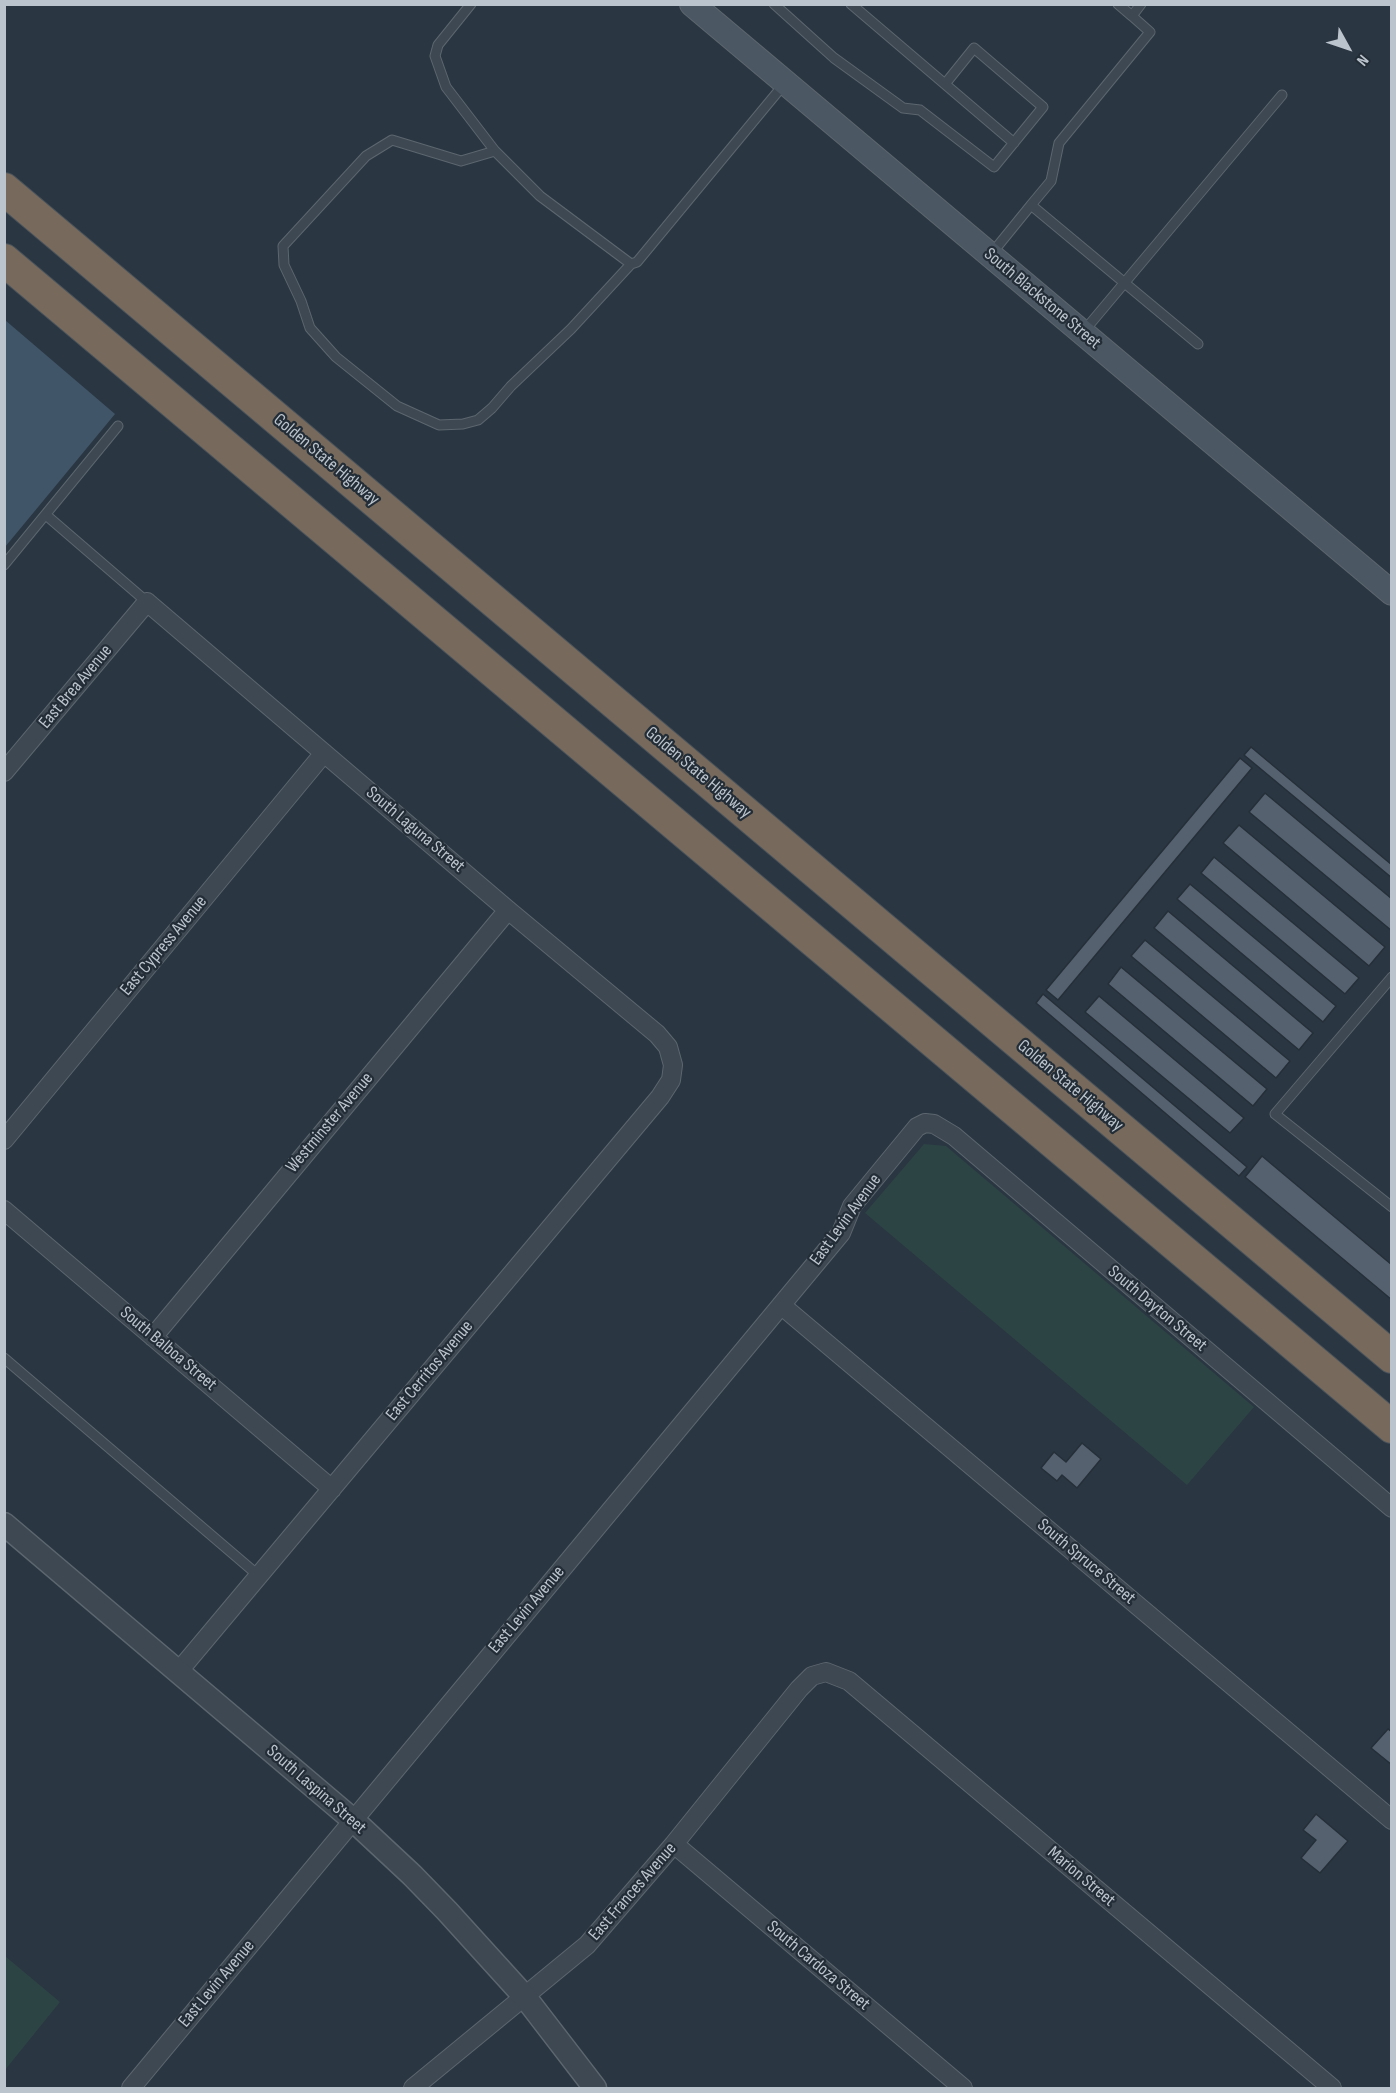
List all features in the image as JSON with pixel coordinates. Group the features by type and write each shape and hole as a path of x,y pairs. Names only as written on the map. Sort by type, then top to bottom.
{"highway":[{"name":"Golden State Highway","path":"4,189 1392,1357"},
{"path":"4,260 1392,1427"}],"main road":[{"name":"South Blackstone Street","path":"692,4 1082,333 1388,583"}],"street":[{"name":"South Laguna Street","path":"147,602 657,1034 668,1047 673,1065"},
{"name":"East Brea Avenue","path":"4,772 147,602"},
{"name":"East Cypress Avenue","path":"4,1140 324,753"},
{"name":"Westminster Avenue","path":"153,1337 508,910"},
{"name":"East Cerritos Avenue","path":"178,1672 660,1097 670,1080 673,1065"},
{"name":"South Dayton Street","path":"917,1127 925,1123 934,1124 954,1136 1392,1508"},
{"name":"East Levin Avenue","path":"131,2088 840,1233 852,1206 917,1127"},
{"name":"South Balboa Street","path":"4,1210 332,1489"},
{"name":"South Spruce Street","path":"781,1305 1392,1820"},
{"name":"South Laspina Street","path":"4,1524 353,1820 447,1911 525,1997 595,2088"},
{"name":"East Frances Avenue","path":"413,2088 587,1945 674,1844 799,1689 812,1676 826,1672"},
{"name":"Marion Street","path":"826,1672 849,1681 1332,2088"},
{"name":"South Cardoza Street","path":"674,1844 963,2088"}],"lane":[{"path":"471,4 438,45 435,56 447,87 495,151 540,196 631,264"},
{"path":"774,4 834,58 903,108 920,110 994,167 1044,107 974,48 945,84"},
{"path":"851,4 1014,143"},
{"path":"990,255 1051,181 1059,143 1150,33 1118,4"},
{"path":"1132,16 1141,4"},
{"path":"495,151 460,161 393,140 366,156 283,246 284,265 301,301 310,328 336,357 397,406 439,425 463,424 478,420 492,408 511,386 571,329 631,264 637,262 785,83"},
{"path":"1082,333 1282,94"},
{"path":"1031,205 1198,344"},
{"path":"4,565 118,426"},
{"path":"46,515 147,602"},
{"path":"1392,977 1275,1114 1392,1207"},
{"path":"4,1358 259,1576"}],"green space":[{"path":"924,1144 946,1146 1254,1407 1187,1485 865,1213"},
{"path":"5,1956 60,2002 5,2070"}],"water":[{"path":"5,320 115,414 5,547"}],"building":[{"path":"1251,747 1392,865 1392,878 1244,755"},
{"path":"1240,758 1252,768 1058,1000 1046,990"},
{"path":"1265,793 1392,899 1392,931 1249,812"},
{"path":"1239,825 1385,947 1369,966 1223,843"},
{"path":"1214,857 1359,978 1345,994 1201,873"},
{"path":"1190,884 1336,1006 1323,1022 1177,899"},
{"path":"1168,911 1313,1033 1299,1050 1154,928"},
{"path":"1145,940 1290,1061 1276,1078 1131,956"},
{"path":"1121,967 1267,1089 1253,1106 1108,984"},
{"path":"1043,994 1247,1167 1239,1176 1036,1003"},
{"path":"1099,996 1244,1118 1230,1133 1085,1012"},
{"path":"1262,1156 1392,1265 1392,1300 1245,1177"},
{"path":"1082,1443 1101,1459 1077,1488 1062,1475 1057,1481 1041,1468 1054,1452 1066,1462"},
{"path":"1388,1729 1392,1732 1392,1765 1371,1748"},
{"path":"1316,1814 1348,1841 1320,1873 1301,1858 1316,1840 1303,1830"}]}
